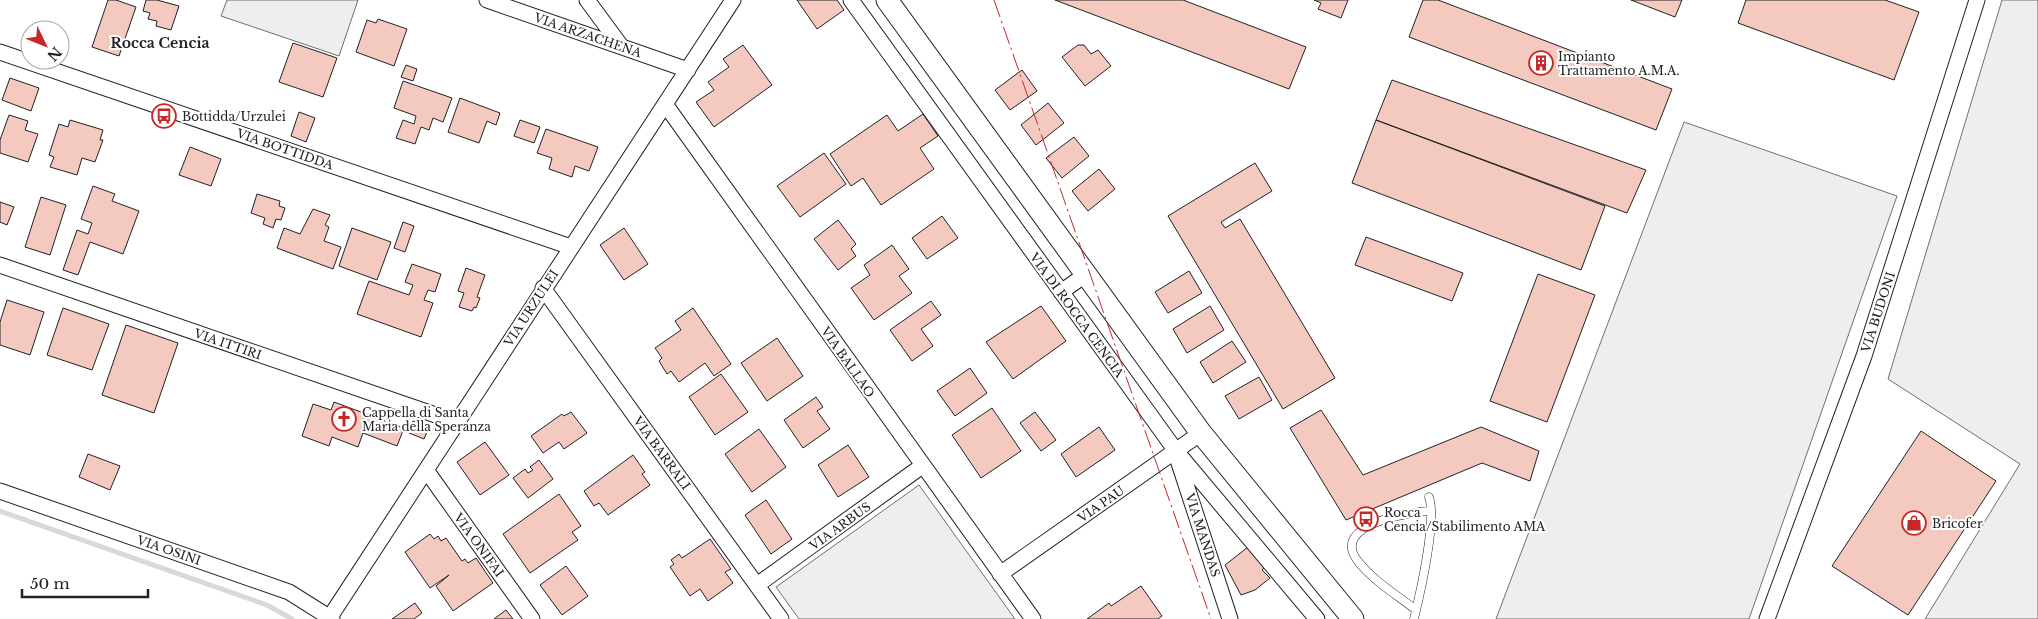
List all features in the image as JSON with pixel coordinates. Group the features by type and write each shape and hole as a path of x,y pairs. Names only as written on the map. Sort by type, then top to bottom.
{"main road":[{"path":"888,0 1201,433 1353,619"}],"street":[{"name":"VIA ARZACHENA","path":"487,0 688,70"},
{"path":"587,0 622,46"},
{"name":"VIA URZULEI","path":"332,618 456,422 733,0"},
{"name":"VIA DI ROCCA CENCIA","path":"852,0 1176,451 1317,619"},
{"name":"VIA BUDONI","path":"1767,619 1864,356 1977,0"},
{"name":"VIA BOTTIDDA","path":"0,52 571,247"},
{"name":"VIA BALLAO","path":"665,104 1033,619"},
{"name":"VIA ITTIRI","path":"0,265 456,422"},
{"path":"1061,292 1085,275"},
{"name":"VIA BARRALI","path":"543,288 781,619"},
{"name":"VIA PAU","path":"1000,574 1201,433"},
{"name":"VIA MANDAS","path":"1176,451 1230,619"},
{"name":"VIA ARBUS","path":"757,585 922,466"},
{"name":"VIA ONIFAI","path":"426,470 532,619"},
{"name":"VIA OSINI","path":"0,491 289,592 332,618"}],"lane":[{"path":"1414,619 1425,564 1431,510 1429,498"},
{"path":"1416,610 1365,568 1352,551 1352,544 1360,532 1368,526 1400,514 1431,510"}],"shaded area":[{"path":"227,0 358,0 339,56 221,16"},
{"path":"2002,0 2038,0 2038,619 1925,619 2020,464 1888,379"},
{"path":"1684,122 1897,196 1749,619 1496,619"},
{"path":"919,485 1015,619 799,619 776,587"}],"building":[{"path":"108,0 116,0 136,7 119,56 92,47"},
{"path":"146,0 157,0 179,6 171,30 156,26 157,21 148,19 150,13 143,11"},
{"path":"797,0 837,0 844,10 817,29"},
{"path":"1055,0 1183,0 1306,47 1289,89"},
{"path":"1314,0 1348,0 1341,18 1318,9 1321,3"},
{"name":"Impianto Trattamento A.M.A.","path":"1423,0 1438,0 1672,89 1656,130 1409,37"},
{"path":"1631,0 1682,0 1675,17"},
{"path":"1746,0 1885,0 1919,12 1894,80 1738,23"},
{"path":"378,19 407,29 394,66 356,52 367,20 376,23"},
{"path":"293,43 337,58 323,97 279,82"},
{"path":"743,45 772,85 714,127 696,102 714,90 708,82 729,67 723,59"},
{"path":"1078,45 1084,45 1091,54 1098,50 1111,66 1085,86 1062,57"},
{"path":"406,65 417,69 413,81 401,77"},
{"path":"1022,70 1037,91 1010,110 995,90"},
{"path":"10,78 39,88 31,111 2,100"},
{"path":"1392,80 1646,170 1627,213 1376,120"},
{"path":"403,81 452,98 443,122 433,118 429,130 421,127 415,144 396,138 403,120 414,124 416,116 394,108"},
{"path":"460,98 500,113 496,125 487,121 479,143 448,132"},
{"path":"1048,103 1064,123 1036,145 1021,125"},
{"path":"299,112 315,118 306,142 291,136"},
{"path":"923,114 938,136 920,148 934,169 881,205 863,178 851,186 830,154 887,115 898,131"},
{"path":"9,115 28,121 25,130 38,134 28,162 0,153 0,140"},
{"path":"70,120 103,130 100,140 103,140 95,162 82,158 77,175 50,167 54,157 49,155 59,124 68,127"},
{"path":"520,120 540,127 534,143 514,136"},
{"path":"1376,120 1605,206 1581,270 1352,183"},
{"path":"546,129 598,147 589,171 575,166 572,177 549,169 552,158 537,153"},
{"path":"1074,137 1089,156 1062,178 1046,158"},
{"path":"190,147 221,159 211,186 179,175"},
{"path":"824,153 846,184 800,217 777,186"},
{"path":"1255,163 1272,191 1221,222 1225,228 1240,219 1335,378 1283,409 1168,216"},
{"path":"1099,169 1115,189 1088,211 1072,191"},
{"path":"93,186 115,194 112,201 139,211 123,254 90,242 78,275 63,270 77,230 88,234 92,223 81,219"},
{"path":"257,194 280,201 279,206 285,208 281,220 276,219 273,228 263,224 265,218 251,213"},
{"path":"41,197 66,205 50,255 25,247"},
{"path":"0,202 14,207 7,225 0,222"},
{"path":"313,209 330,215 325,225 329,227 324,241 341,247 333,269 277,248 284,228 300,234"},
{"path":"942,216 958,238 927,259 912,238"},
{"path":"838,220 856,244 851,249 856,256 838,270 814,239"},
{"path":"403,222 414,226 405,252 394,248"},
{"path":"352,228 391,242 377,280 339,266"},
{"path":"624,228 648,264 624,280 600,245"},
{"path":"1366,237 1463,273 1452,301 1355,265"},
{"path":"892,245 909,269 899,276 912,293 874,320 851,288 870,275 864,265"},
{"path":"412,264 441,274 435,292 428,290 424,300 433,303 421,337 357,314 369,281 409,295 413,285 405,282"},
{"path":"466,268 485,275 477,297 480,298 476,308 474,307 472,311 459,307 464,293 458,291"},
{"path":"1189,271 1202,293 1168,313 1155,292"},
{"path":"1538,274 1595,295 1547,422 1490,401"},
{"path":"7,300 44,312 30,355 0,345 0,322"},
{"path":"931,301 941,315 921,329 933,346 912,361 890,330"},
{"path":"1041,306 1066,341 1013,379 986,342"},
{"path":"1210,306 1224,330 1187,353 1173,329"},
{"path":"63,308 109,324 92,370 47,355"},
{"path":"693,308 731,364 714,376 705,363 679,382 671,371 667,374 659,361 662,358 655,348 681,330 675,321"},
{"path":"126,325 178,343 154,413 102,395"},
{"path":"777,338 803,376 767,401 741,363"},
{"path":"1232,341 1246,362 1213,383 1200,362"},
{"path":"970,368 987,393 955,416 937,391"},
{"path":"721,374 748,412 715,435 689,397"},
{"path":"1259,377 1272,400 1239,419 1225,396"},
{"path":"816,397 823,407 817,411 830,429 803,448 784,420"},
{"name":"Cappella di Santa Maria della Speranza","path":"334,402 404,428 397,446 363,433 358,447 332,437 329,446 302,436 313,404 331,410"},
{"path":"992,408 1021,451 981,478 952,435"},
{"path":"1321,410 1363,475 1481,427 1539,451 1530,481 1482,463 1346,520 1290,428"},
{"path":"571,412 587,433 564,449 559,442 543,453 531,436 562,414 564,416"},
{"path":"1035,412 1056,440 1041,451 1020,423"},
{"path":"413,421 429,427 424,439 409,433"},
{"path":"1099,427 1115,450 1076,477 1061,454"},
{"path":"759,429 786,467 752,492 725,454"},
{"name":"Bricofer","path":"1921,431 1996,481 1908,615 1832,566"},
{"path":"485,442 509,475 480,495 457,462"},
{"path":"848,445 869,477 838,497 818,465"},
{"path":"88,454 120,466 110,490 79,477"},
{"path":"633,455 645,472 642,474 650,485 608,515 599,503 594,506 584,491"},
{"path":"539,460 553,479 528,498 513,478 525,469 528,473 533,470 530,467"},
{"path":"559,494 581,526 572,532 578,540 530,573 503,534"},
{"path":"766,500 792,539 771,554 745,515"},
{"path":"430,534 434,539 438,536 441,541 446,538 462,561 465,559 468,563 476,558 493,583 453,611 436,586 449,575 430,588 405,552"},
{"path":"710,539 731,569 725,572 733,583 708,601 700,589 690,596 670,567 674,564 671,560 679,554 682,558"},
{"path":"1248,547 1265,567 1262,570 1270,578 1255,590 1241,595 1225,565"},
{"path":"566,566 588,596 562,615 540,585"},
{"path":"1141,586 1162,616 1158,619 1087,619 1109,603 1111,606"},
{"path":"415,603 422,613 414,619 392,619"},
{"path":"506,610 513,619 494,619"}],"waterway":[{"path":"0,511 267,605 292,619"}],"power":[{"path":"994,0 1211,619"}],"place":[{"name":"Impianto Trattamento A.M.A.","path":"1541,63"},
{"name":"Bottidda/Urzulei","path":"164,116"},
{"name":"Cappella di Santa Maria della Speranza","path":"344,419"},
{"name":"Rocca Cencia/Stabilimento AMA","path":"1366,519"},
{"name":"Bricofer","path":"1914,523"}],"district":[{"name":"Rocca Cencia","path":"160,43"}]}
